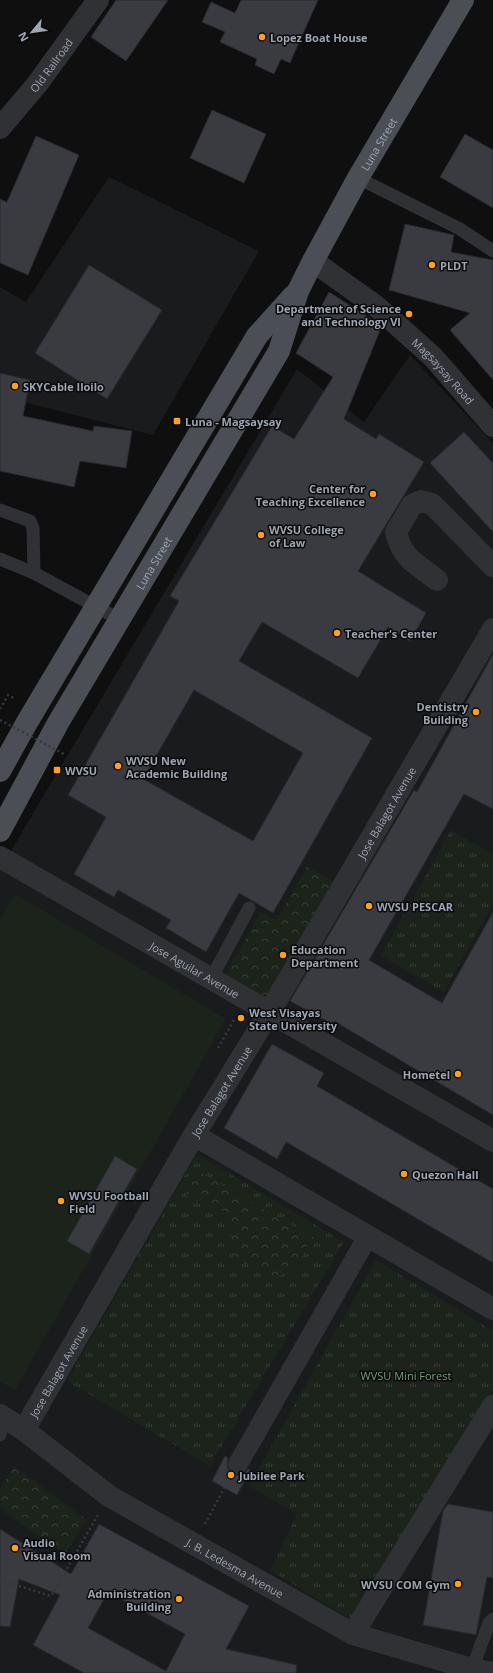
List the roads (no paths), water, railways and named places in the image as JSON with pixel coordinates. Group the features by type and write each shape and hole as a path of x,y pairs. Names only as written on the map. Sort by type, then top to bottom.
{"main road":[{"name":"Luna Street","path":"0,831 58,723 280,350 298,291 313,261 358,178 463,0"},
{"name":"Luna Street","path":"0,771 96,606 257,336 298,291"}],"street":[{"name":"Old Railroad","path":"0,128 38,83 98,0"},
{"name":"Magsaysay Road","path":"313,261 383,312 433,357 493,426"},
{"path":"437,580 404,555 398,544 396,532 412,505 421,501 432,504 493,566"},
{"name":"Jose Balagot Avenue","path":"24,1430 194,1135 269,1013 493,629"},
{"name":"Jose Aguilar Avenue","path":"0,857 493,1141"},
{"path":"194,1135 493,1309"},
{"path":"238,1464 368,1236"},
{"path":"354,1634 493,1406"},
{"name":"J. B. Ledesma Avenue","path":"2,1423 24,1430 109,1496 354,1634 472,1669 493,1673"}],"lane":[{"path":"358,178 460,229 493,251"},
{"path":"0,510 30,521 32,528 34,573"},
{"path":"0,558 34,573 119,619"},
{"path":"211,979 249,908"},
{"path":"472,1669 489,1623 493,1619"}],"place":[{"name":"Lopez Boat House","path":"262,37"},
{"name":"PLDT","path":"432,265"},
{"name":"Department of Science and Technology VI","path":"409,314"},
{"name":"SKYCable Iloilo","path":"15,386"},
{"name":"Luna - Magsaysay","path":"177,421"},
{"name":"Center for Teaching Excellence","path":"373,494"},
{"name":"WVSU College of Law","path":"261,535"},
{"name":"Teacher's Center","path":"337,633"},
{"name":"Dentistry Building","path":"476,712"},
{"name":"WVSU New Academic Building","path":"118,766"},
{"name":"WVSU","path":"57,770"},
{"name":"WVSU PESCAR","path":"369,906"},
{"name":"Education Department","path":"283,955"},
{"name":"West Visayas State University","path":"241,1018"},
{"name":"Hometel","path":"458,1074"},
{"name":"Quezon Hall","path":"404,1174"},
{"name":"WVSU Football Field","path":"61,1201"},
{"name":"Jubilee Park","path":"231,1475"},
{"name":"Audio Visual Room","path":"15,1548"},
{"name":"WVSU COM Gym","path":"458,1584"},
{"name":"Administration Building","path":"179,1599"}],"park label":[{"name":"WVSU Mini Forest","path":"406,1375"}]}
